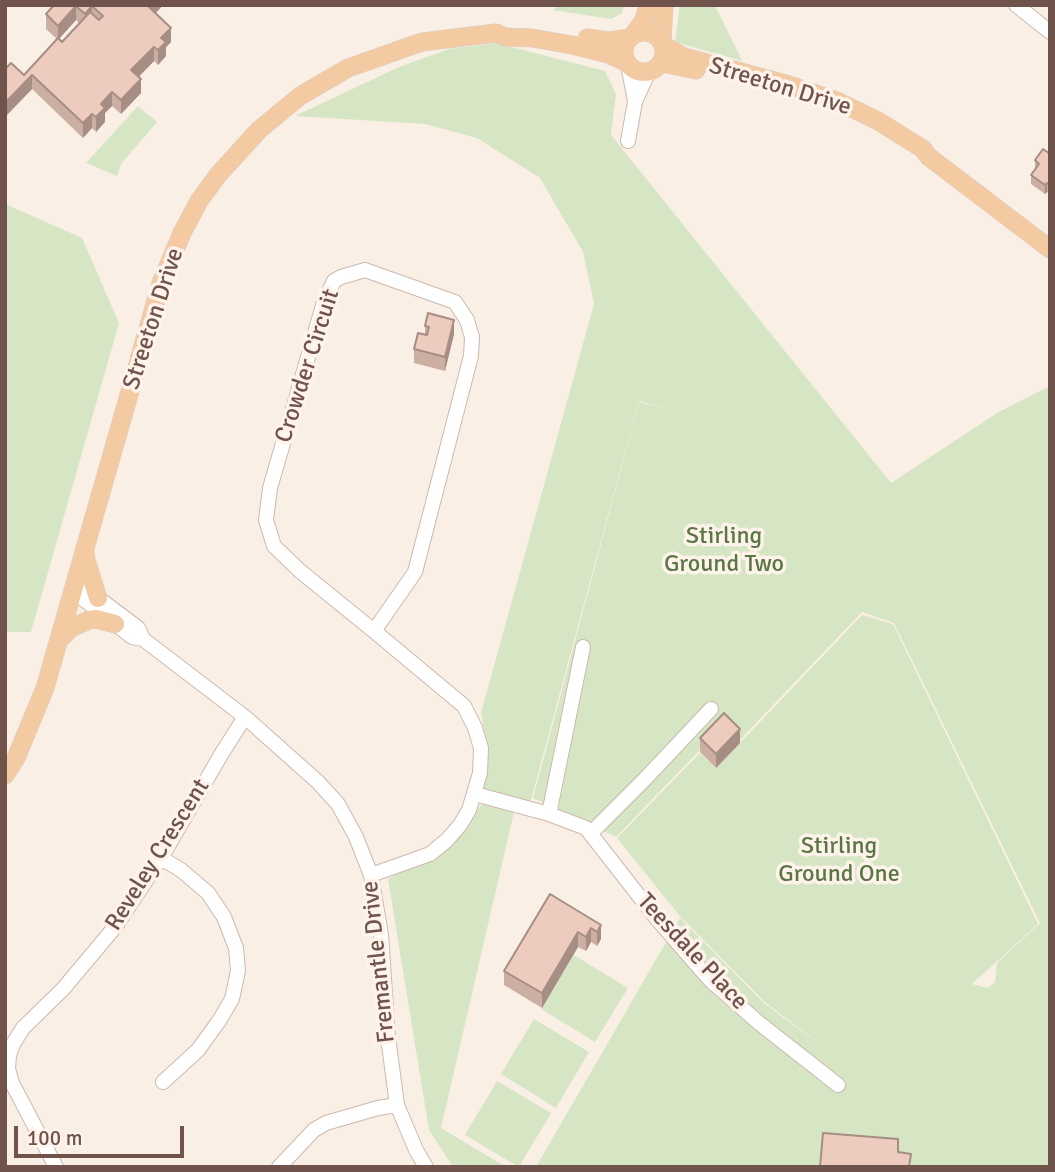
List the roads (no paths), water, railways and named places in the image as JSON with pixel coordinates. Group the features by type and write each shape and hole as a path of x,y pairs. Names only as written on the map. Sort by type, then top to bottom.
{"main road":[{"path":"648,5 644,20 624,49 627,63 637,72 658,56 664,5"},
{"name":"Streeton Drive","path":"496,33 505,26 515,26 557,30 597,40 632,37"},
{"path":"632,37 648,32 654,35 658,56"},
{"name":"Streeton Drive","path":"5,775 16,758 45,688 161,283 181,233 218,174 259,130 300,96 348,68 422,42 496,33 505,37 532,38 572,45 608,54 627,63"},
{"name":"Streeton Drive","path":"658,56 734,82 813,103 860,121 920,155 929,157 1050,249"},
{"path":"85,549 98,598"},
{"path":"58,642 71,628 89,620 115,624"}],"street":[{"path":"1016,5 1050,32"},
{"path":"628,141 635,102 658,56"},
{"path":"627,63 635,102"},
{"name":"Crowder Circuit","path":"371,874 430,854 447,840 460,825 475,794 481,773 481,748 464,706 300,571 274,545 266,520 270,488 324,302 334,281 365,270 455,302 467,320 472,337 471,356 415,572 374,631"},
{"name":"Fremantle Drive","path":"74,585 98,598 138,628 143,639"},
{"name":"Fremantle Drive","path":"74,585 115,624 132,637 143,639 245,717 318,782 338,804 356,837 371,874 381,935 388,1037 397,1105 426,1167"},
{"path":"548,814 583,646"},
{"path":"591,833 711,709"},
{"name":"Reveley Crescent","path":"56,1167 12,1083 8,1069 13,1044 23,1028 63,989 115,927 162,859 215,764 245,717"},
{"name":"Teesdale Place","path":"475,794 548,814 586,828 657,919 710,980 759,1023 838,1085"},
{"path":"162,859 181,870 208,893 228,927 236,948 238,971 232,999 219,1021 198,1049 163,1082"},
{"path":"279,1167 314,1130 326,1122 397,1105"}],"park label":[{"name":"Stirling Ground Two","path":"724,551"},
{"name":"Stirling Ground One","path":"839,861"}]}
